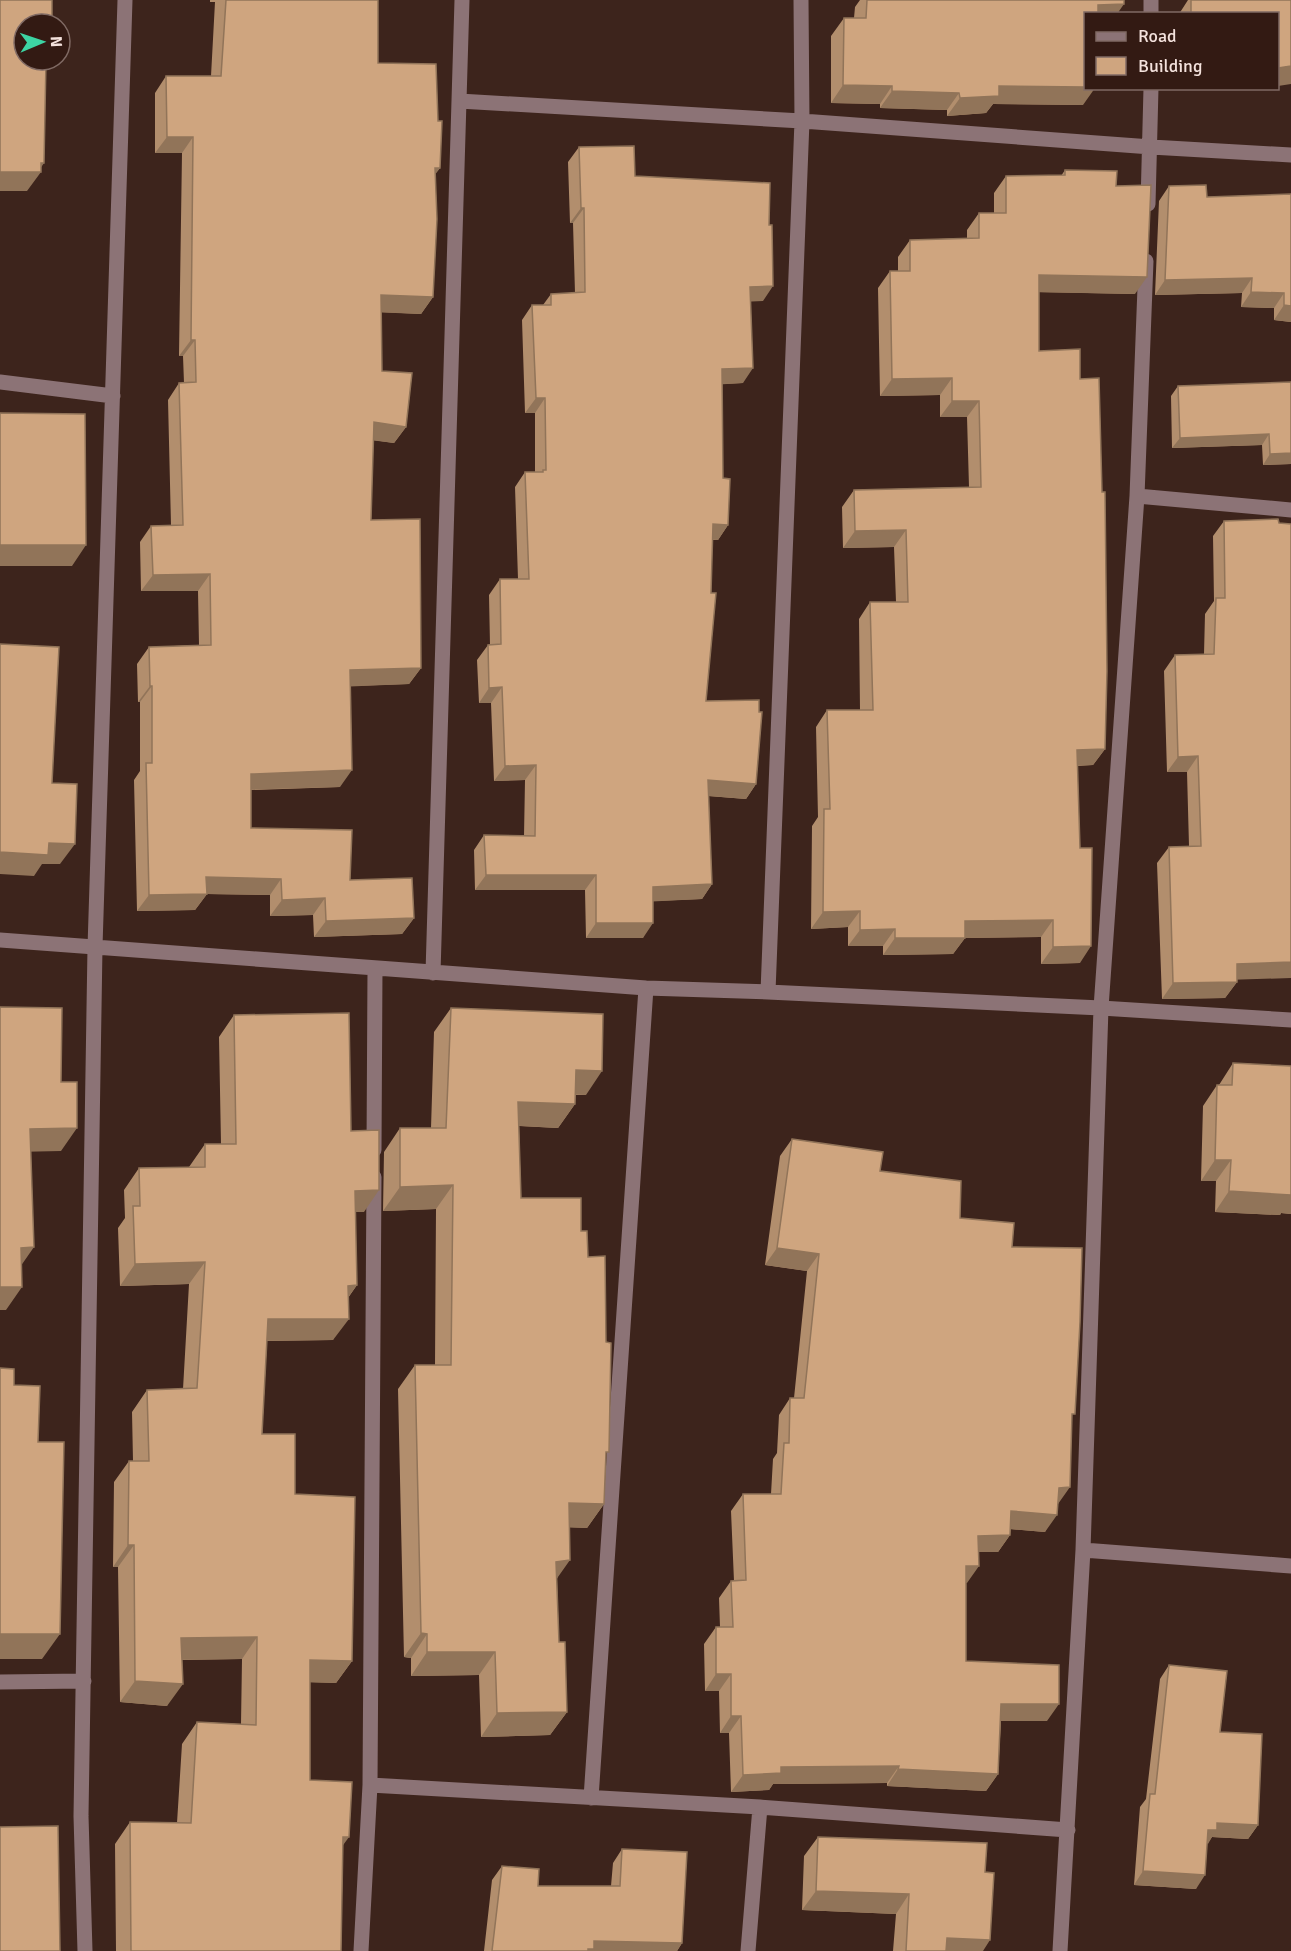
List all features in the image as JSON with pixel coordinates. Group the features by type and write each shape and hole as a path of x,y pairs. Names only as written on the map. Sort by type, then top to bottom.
{"street":[{"path":"85,1951 81,1816 95,947 125,0"},
{"path":"433,973 462,0"},
{"path":"768,992 802,121 801,0"},
{"path":"1148,217 1150,90"},
{"path":"459,101 802,121 1291,155"},
{"path":"1060,1951 1083,1550 1101,1008 1137,496 1146,252"},
{"path":"0,382 113,396"},
{"path":"1137,496 1291,510"},
{"path":"0,940 646,988 1101,1008 1291,1020"},
{"path":"361,1951 370,1785 375,969"},
{"path":"591,1798 646,988"},
{"path":"1083,1550 1291,1566"},
{"path":"0,1682 84,1681"},
{"path":"370,1785 760,1807 1068,1830"},
{"path":"748,1951 760,1807"}],"building":[{"path":"0,0 52,0 52,12 12,12 12,72 46,72 44,163 41,163 41,172 0,172"},
{"path":"226,0 378,0 378,63 436,64 438,121 442,121 440,168 435,168 437,219 433,297 381,295 382,371 412,373 406,427 374,422 371,520 420,519 421,668 350,670 352,770 251,774 251,828 352,830 350,880 412,878 414,918 326,921 325,898 282,900 281,879 206,877 207,894 149,895 146,763 152,763 152,686 150,686 149,647 211,645 210,574 153,575 151,526 183,525 179,383 196,382 195,340 191,340 193,137 167,137 166,76 221,76"},
{"path":"867,0 1124,0 1124,4 1098,5 1098,12 1084,12 1084,87 999,86 999,96 960,98 959,93 892,91 892,86 843,85 844,18 866,18"},
{"path":"1191,0 1291,0 1291,66 1279,68 1279,12 1191,12"},
{"path":"634,146 635,176 770,183 769,225 772,225 773,286 750,287 753,368 722,369 723,478 730,479 728,525 713,524 711,593 716,593 706,701 759,700 759,712 762,712 756,784 708,780 712,884 653,887 653,923 596,923 596,875 486,875 484,835 535,836 536,765 505,766 502,687 489,688 488,645 501,644 500,579 529,579 525,472 546,470 545,398 536,398 532,305 551,305 551,294 585,292 584,208 581,208 579,147"},
{"path":"1065,170 1117,171 1116,186 1151,185 1147,277 1039,275 1039,351 1080,349 1080,379 1099,378 1102,492 1105,492 1107,671 1105,749 1077,750 1080,848 1092,848 1091,946 1053,947 1053,920 965,921 965,938 895,938 895,929 860,930 860,911 823,912 824,809 830,809 827,710 873,710 870,602 908,602 906,530 855,531 854,490 981,487 979,401 952,401 952,378 892,379 890,271 910,271 910,240 979,238 979,213 1006,213 1006,176 1065,175"},
{"path":"1206,185 1207,197 1291,194 1291,306 1284,305 1284,293 1251,292 1252,278 1165,280 1169,186"},
{"path":"1291,382 1291,453 1270,454 1269,434 1180,438 1178,386"},
{"path":"0,413 85,414 86,545 0,545"},
{"path":"1278,519 1279,523 1291,524 1291,962 1237,964 1237,982 1173,983 1169,847 1201,846 1198,756 1178,757 1175,655 1214,654 1216,598 1225,598 1224,521"},
{"path":"0,644 59,647 52,783 77,784 75,844 49,843 48,855 0,852"},
{"path":"0,1007 62,1008 61,1082 77,1082 77,1128 30,1129 34,1247 21,1248 22,1287 0,1287"},
{"path":"451,1008 603,1014 602,1071 576,1070 575,1104 518,1102 521,1198 581,1198 581,1231 587,1231 588,1257 605,1256 606,1342 611,1343 609,1452 606,1452 604,1504 569,1503 570,1560 556,1562 559,1642 565,1642 567,1712 497,1713 495,1652 427,1652 427,1634 421,1633 415,1365 451,1365 453,1185 400,1187 400,1128 446,1128"},
{"path":"349,1013 351,1131 379,1130 379,1190 355,1191 357,1285 348,1286 349,1319 268,1319 262,1434 295,1434 295,1494 355,1497 352,1661 310,1660 310,1780 352,1782 349,1837 343,1837 341,1951 131,1951 130,1822 191,1823 197,1722 256,1725 257,1637 181,1638 183,1684 135,1681 134,1545 128,1545 129,1461 149,1461 147,1390 197,1388 205,1262 135,1264 133,1206 140,1206 139,1168 205,1167 205,1144 236,1144 234,1015"},
{"path":"1233,1063 1291,1066 1291,1195 1229,1191 1231,1160 1215,1160 1217,1085 1232,1085"},
{"path":"792,1139 883,1152 880,1171 961,1181 960,1218 1014,1223 1012,1247 1082,1248 1070,1487 1059,1488 1057,1515 1011,1511 1010,1535 978,1536 979,1566 966,1566 966,1661 1059,1665 1059,1704 1001,1704 998,1774 898,1769 899,1766 781,1767 781,1773 743,1775 741,1716 731,1716 731,1674 716,1674 716,1627 733,1627 731,1581 746,1580 743,1494 781,1494 784,1443 789,1443 790,1398 804,1398 819,1254 777,1248"},
{"path":"0,1368 14,1369 14,1385 40,1386 38,1442 64,1442 60,1634 0,1634"},
{"path":"1169,1665 1227,1671 1220,1732 1262,1734 1258,1825 1217,1823 1217,1830 1208,1830 1205,1875 1143,1871 1150,1794 1155,1794"},
{"path":"58,1826 60,1951 0,1951 0,1827"},
{"path":"818,1837 987,1843 985,1872 994,1873 990,1940 947,1938 946,1951 906,1951 909,1894 816,1891"},
{"path":"622,1849 687,1852 682,1943 594,1941 594,1949 588,1949 588,1951 492,1951 502,1866 539,1869 538,1886 620,1886"}]}
